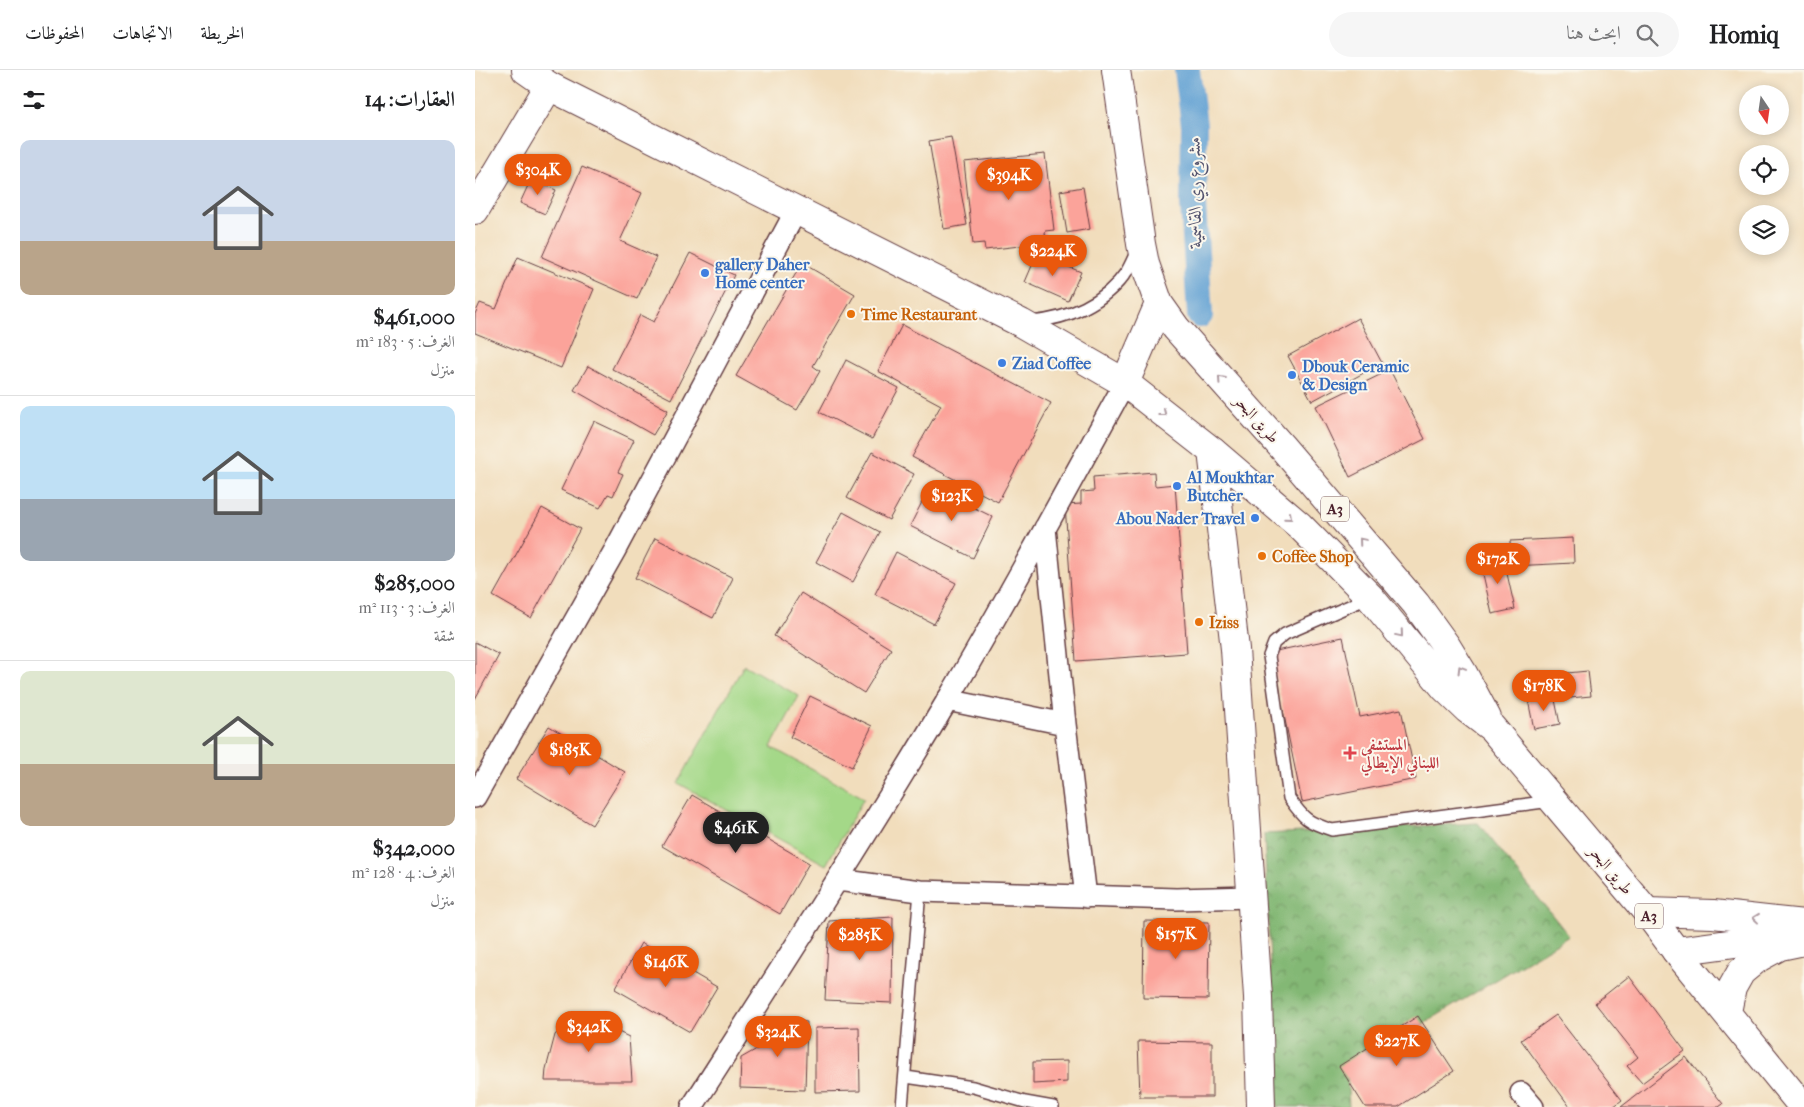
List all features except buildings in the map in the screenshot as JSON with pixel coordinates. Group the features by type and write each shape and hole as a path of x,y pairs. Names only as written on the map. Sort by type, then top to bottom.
{"main road":[{"name":"طريق البحر","path":"526,70 549,86 1021,323 1125,383 1212,451 1300,526 1370,597 1445,688 1491,728 1647,912 1676,951 1803,1107"},
{"name":"طريق البحر","path":"1115,70 1141,244 1145,264 1159,304 1176,328 1282,447 1416,604 1463,673 1491,728"},
{"path":"475,210 549,86"},
{"path":"1125,383 1159,304"},
{"path":"1212,451 1235,649 1258,997 1261,1107"},
{"path":"1647,912 1713,914 1804,924"},
{"path":"1676,951 1765,938 1804,940"},
{"path":"1727,1012 1732,988 1741,972 1758,958 1780,946 1804,940"}],"street":[{"path":"475,797 615,550 797,209"},
{"path":"692,1107 838,880 947,700 1125,383"},
{"path":"1045,528 1065,724 1086,897"},
{"path":"947,700 1065,724"},
{"path":"838,880 920,891 1176,899 1251,897"}],"lane":[{"path":"1021,323 1051,320 1081,311 1106,294 1126,271 1141,244"},
{"path":"1370,597 1285,634 1274,643 1269,656 1289,798 1301,815 1312,823 1332,830 1553,801"},
{"path":"903,1107 920,891"},
{"path":"905,1077 973,1087 1025,1102 1053,1107"}],"green space":[{"path":"744,665 799,696 771,747 864,798 826,865 678,783"},
{"path":"1478,823 1569,936 1347,1070 1349,1107 1277,1107 1264,834"}],"waterway":[{"name":"مشروع ري القاسمية","path":"1187,70 1194,125 1193,204 1200,315"}],"place":[{"name":"gallery Daher Home center","path":"705,273"},
{"name":"Time Restaurant","path":"851,314"},
{"name":"Ziad Coffee","path":"1002,363"},
{"name":"Dbouk Ceramic & Design","path":"1292,375"},
{"name":"Al Moukhtar Butcher","path":"1177,486"},
{"name":"Abou Nader Travel","path":"1255,518"},
{"name":"Coffee Shop","path":"1262,556"},
{"name":"Iziss","path":"1199,622"},
{"name":"المستشفى اللبناني الإيطالي","path":"1350,753"}]}
